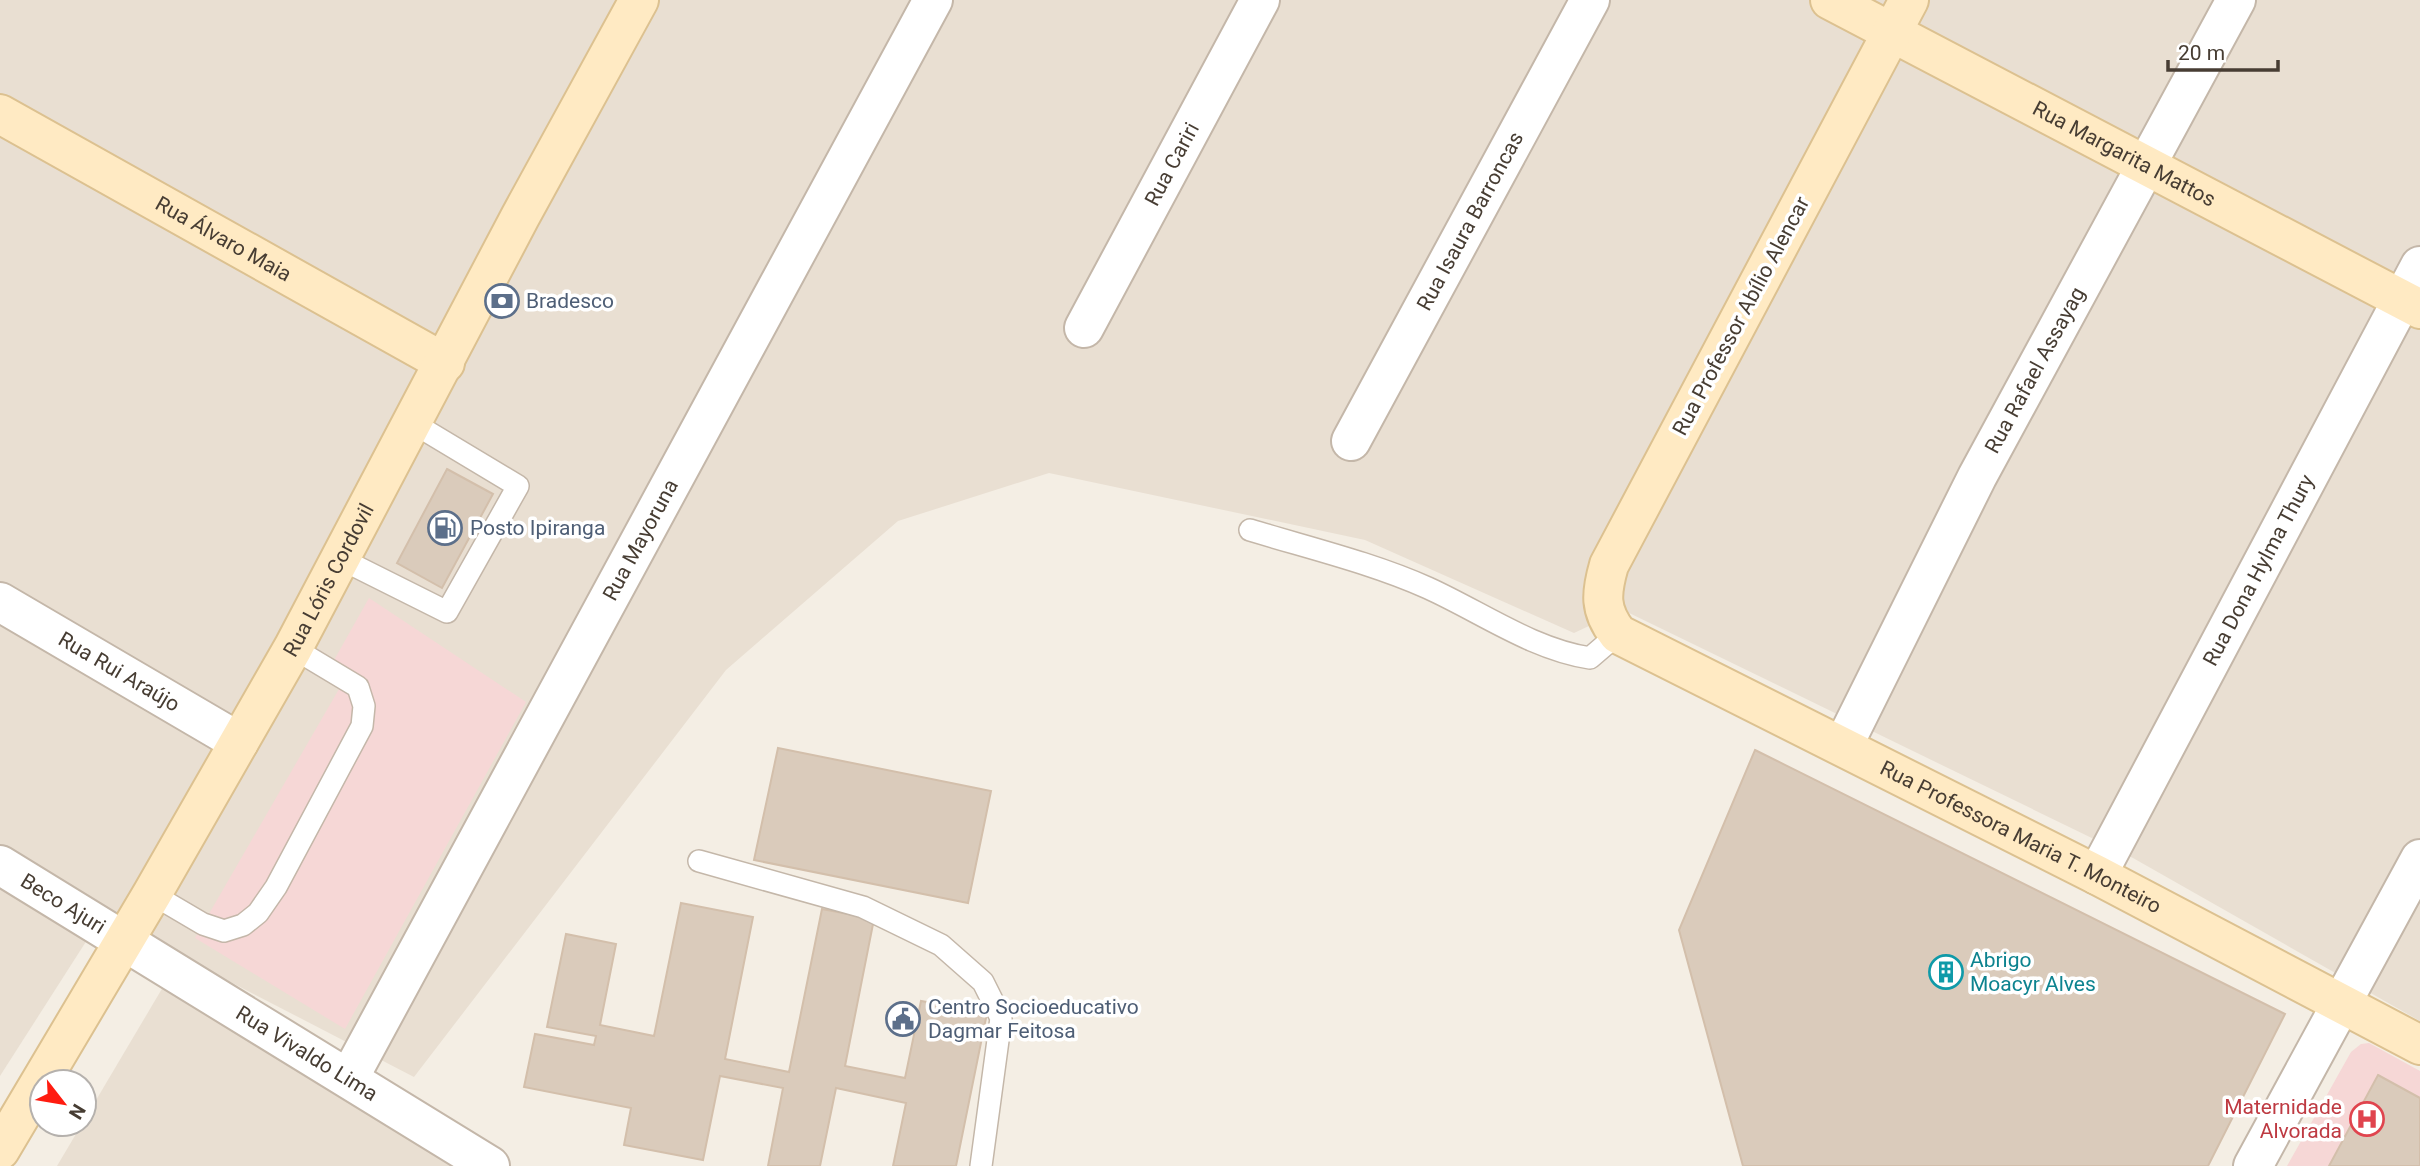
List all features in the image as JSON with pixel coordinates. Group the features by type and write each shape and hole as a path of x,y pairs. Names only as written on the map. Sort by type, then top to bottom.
{"street":[{"name":"Rua Lóris Cordovil","path":"0,1150 152,894 293,648 520,217 638,0"},
{"name":"Rua Mayoruna","path":"349,1078 933,0"},
{"name":"Rua Cariri","path":"1084,328 1260,0"},
{"name":"Rua Isaura Barroncas","path":"1351,441 1590,0"},
{"name":"Rua Margarita Mattos","path":"1830,0 2411,304"},
{"name":"Rua Professor Abílio Alencar","path":"1618,634 1606,619 1601,592 1609,565 1909,0"},
{"name":"Rua Rafael Assayag","path":"1843,746 1977,477 2144,165 2236,0"},
{"name":"Rua Álvaro Maia","path":"0,114 444,363"},
{"name":"Rua Dona Hylma Thury","path":"2097,875 2411,304 2420,266"},
{"name":"Rua Rui Araújo","path":"0,602 239,742"},
{"name":"Rua Professora Maria T. Monteiro","path":"1618,634 2097,875 2420,1045"},
{"path":"2253,1166 2420,859"},
{"name":"Beco Ajuri","path":"0,865 124,941"},
{"name":"Rua Vivaldo Lima","path":"124,941 490,1166"}],"lane":[{"path":"341,559 447,612 517,486 413,423"},
{"path":"1250,530 1349,559 1426,587 1561,653 1590,658 1618,634"},
{"path":"152,894 203,924 224,931 243,925 258,913 276,887 343,766 362,726 364,706 358,687 293,648"},
{"path":"699,860 863,907 941,945 983,982 1000,1018 981,1166"}],"shaded area":[{"path":"0,0 2420,0 2420,1021 2133,858 1623,610 1574,633 1365,540 1049,473 898,521 726,670 414,1077 163,947 0,846"},
{"path":"369,598 526,702 345,1029 195,938 339,689 324,678"},
{"path":"0,889 87,940 0,1076"},
{"path":"163,987 476,1166 57,1166 74,1138 98,1138 98,1097"},
{"name":"Maternidade Alvorada","path":"2369,1043 2420,1071 2420,1166 2287,1166 2351,1052 2361,1044"}],"building":[{"name":"Posto Ipiranga","path":"447,469 493,494 442,588 397,563"},
{"path":"778,748 991,791 968,903 754,860"},
{"name":"Abrigo Moacyr Alves","path":"1755,750 2285,1014 2208,1166 1743,1166 1679,930"},
{"path":"681,903 753,917 725,1059 789,1072 822,909 874,919 845,1066 905,1078 921,1001 987,1013 956,1166 893,1166 906,1103 836,1088 820,1166 768,1166 783,1088 720,1076 703,1160 624,1145 631,1108 524,1087 535,1034 594,1045 596,1036 547,1027 566,934 616,944 600,1025 654,1036"},
{"path":"2378,1075 2420,1098 2420,1166 2329,1166"}],"place":[{"name":"Bradesco","path":"502,301"},
{"name":"Posto Ipiranga","path":"445,528"},
{"name":"Abrigo Moacyr Alves","path":"1946,972"},
{"name":"Centro Socioeducativo Dagmar Feitosa","path":"903,1019"},
{"name":"Maternidade Alvorada","path":"2367,1119"}]}
